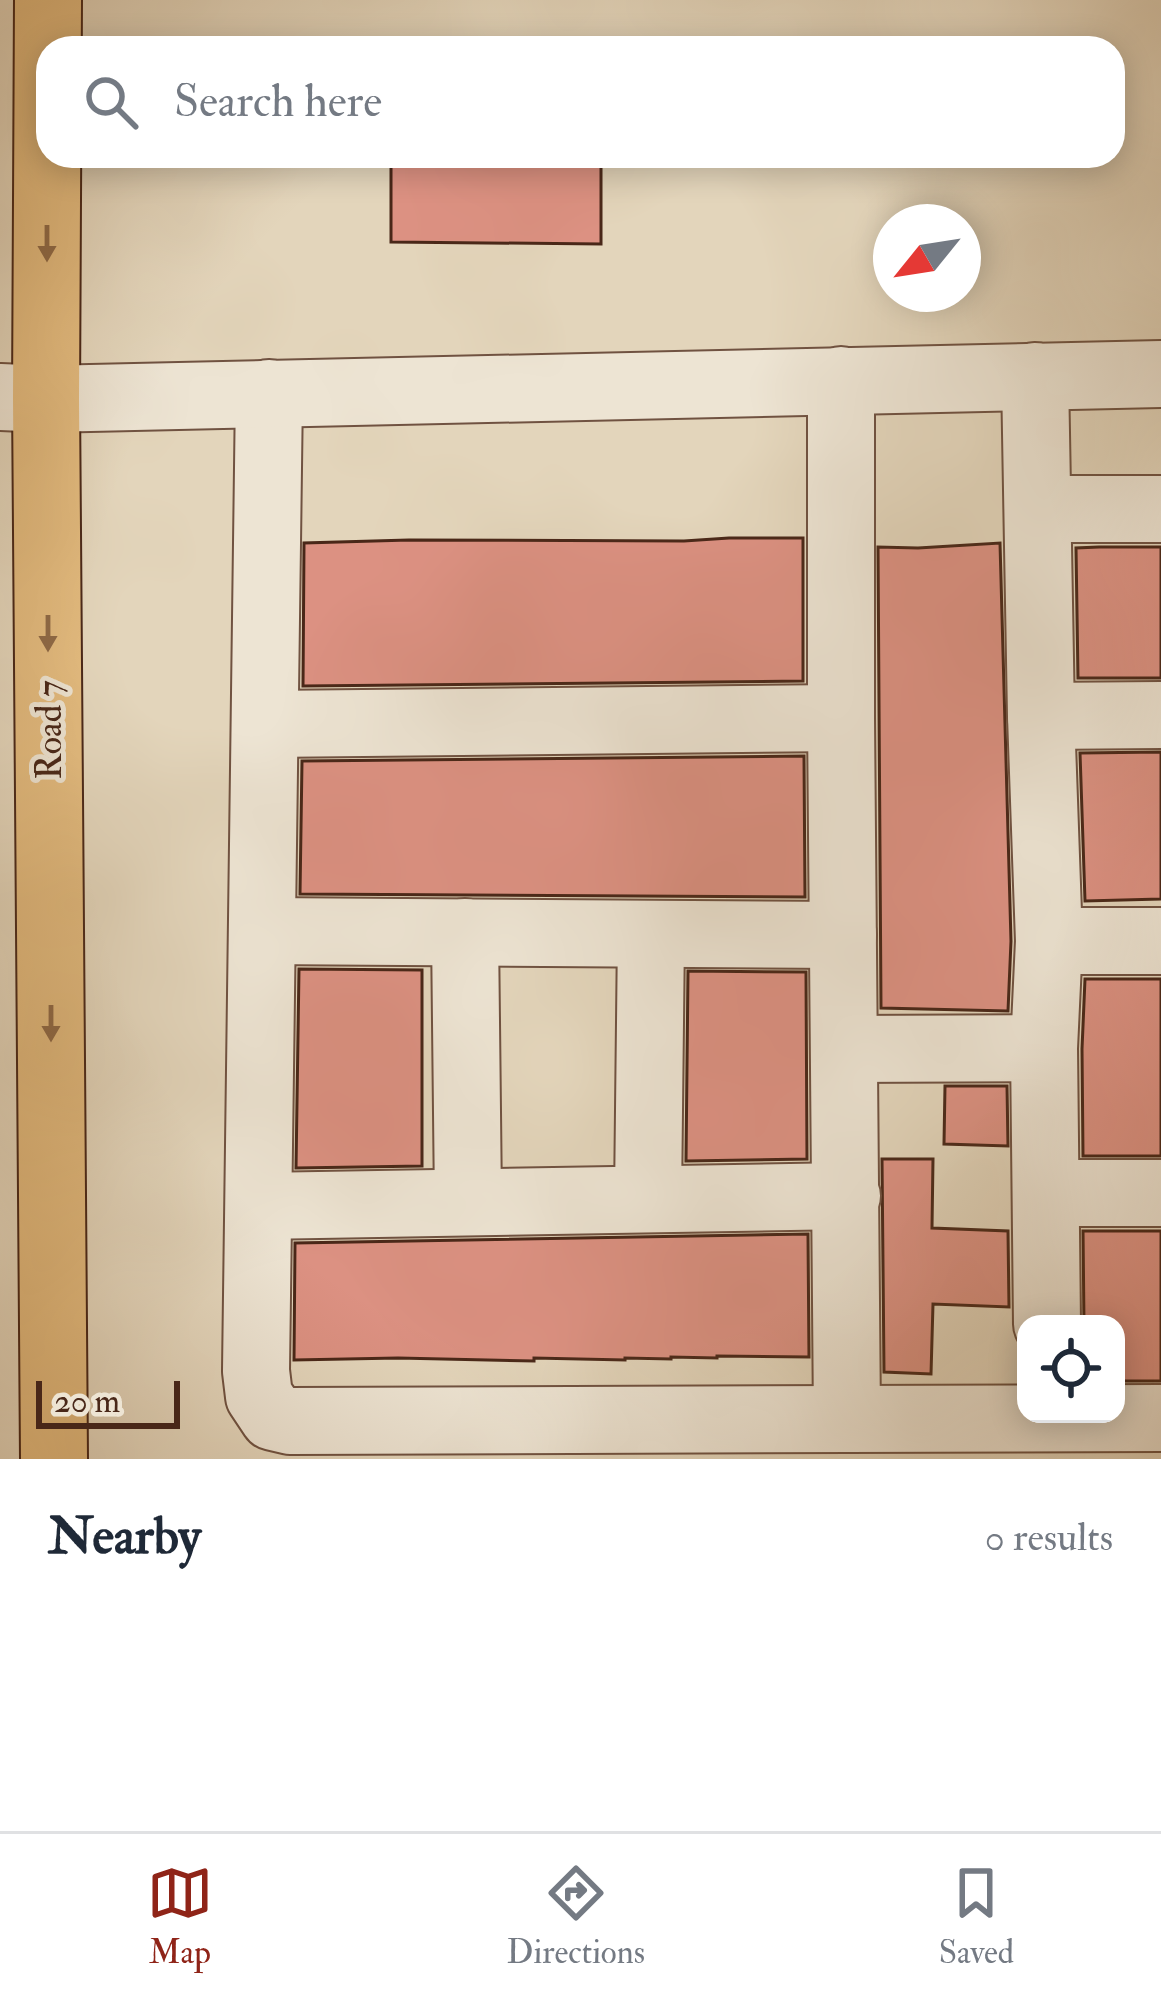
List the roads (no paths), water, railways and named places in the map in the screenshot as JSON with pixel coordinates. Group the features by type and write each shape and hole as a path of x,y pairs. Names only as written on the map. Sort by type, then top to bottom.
{"main road":[{"name":"Road 7","path":"48,0 48,36"},
{"name":"Road 7","path":"41,168 23,398 54,1459"}],"street":[{"path":"23,398 1161,374"},
{"path":"1035,376 1049,941 1044,1048 1047,1315"},
{"path":"842,380 848,1419"},
{"path":"269,393 256,1371 259,1396 273,1417 290,1421 848,1419 1048,1430 1161,1418"},
{"path":"1040,509 1161,508"},
{"path":"1042,716 1161,716"},
{"path":"266,724 841,718"},
{"path":"262,931 843,935"},
{"path":"465,932 468,1202"},
{"path":"648,1199 651,934"},
{"path":"1049,941 1161,941"},
{"path":"844,1049 1044,1048"},
{"path":"1046,1193 1161,1192"},
{"path":"260,1206 847,1196"}]}
